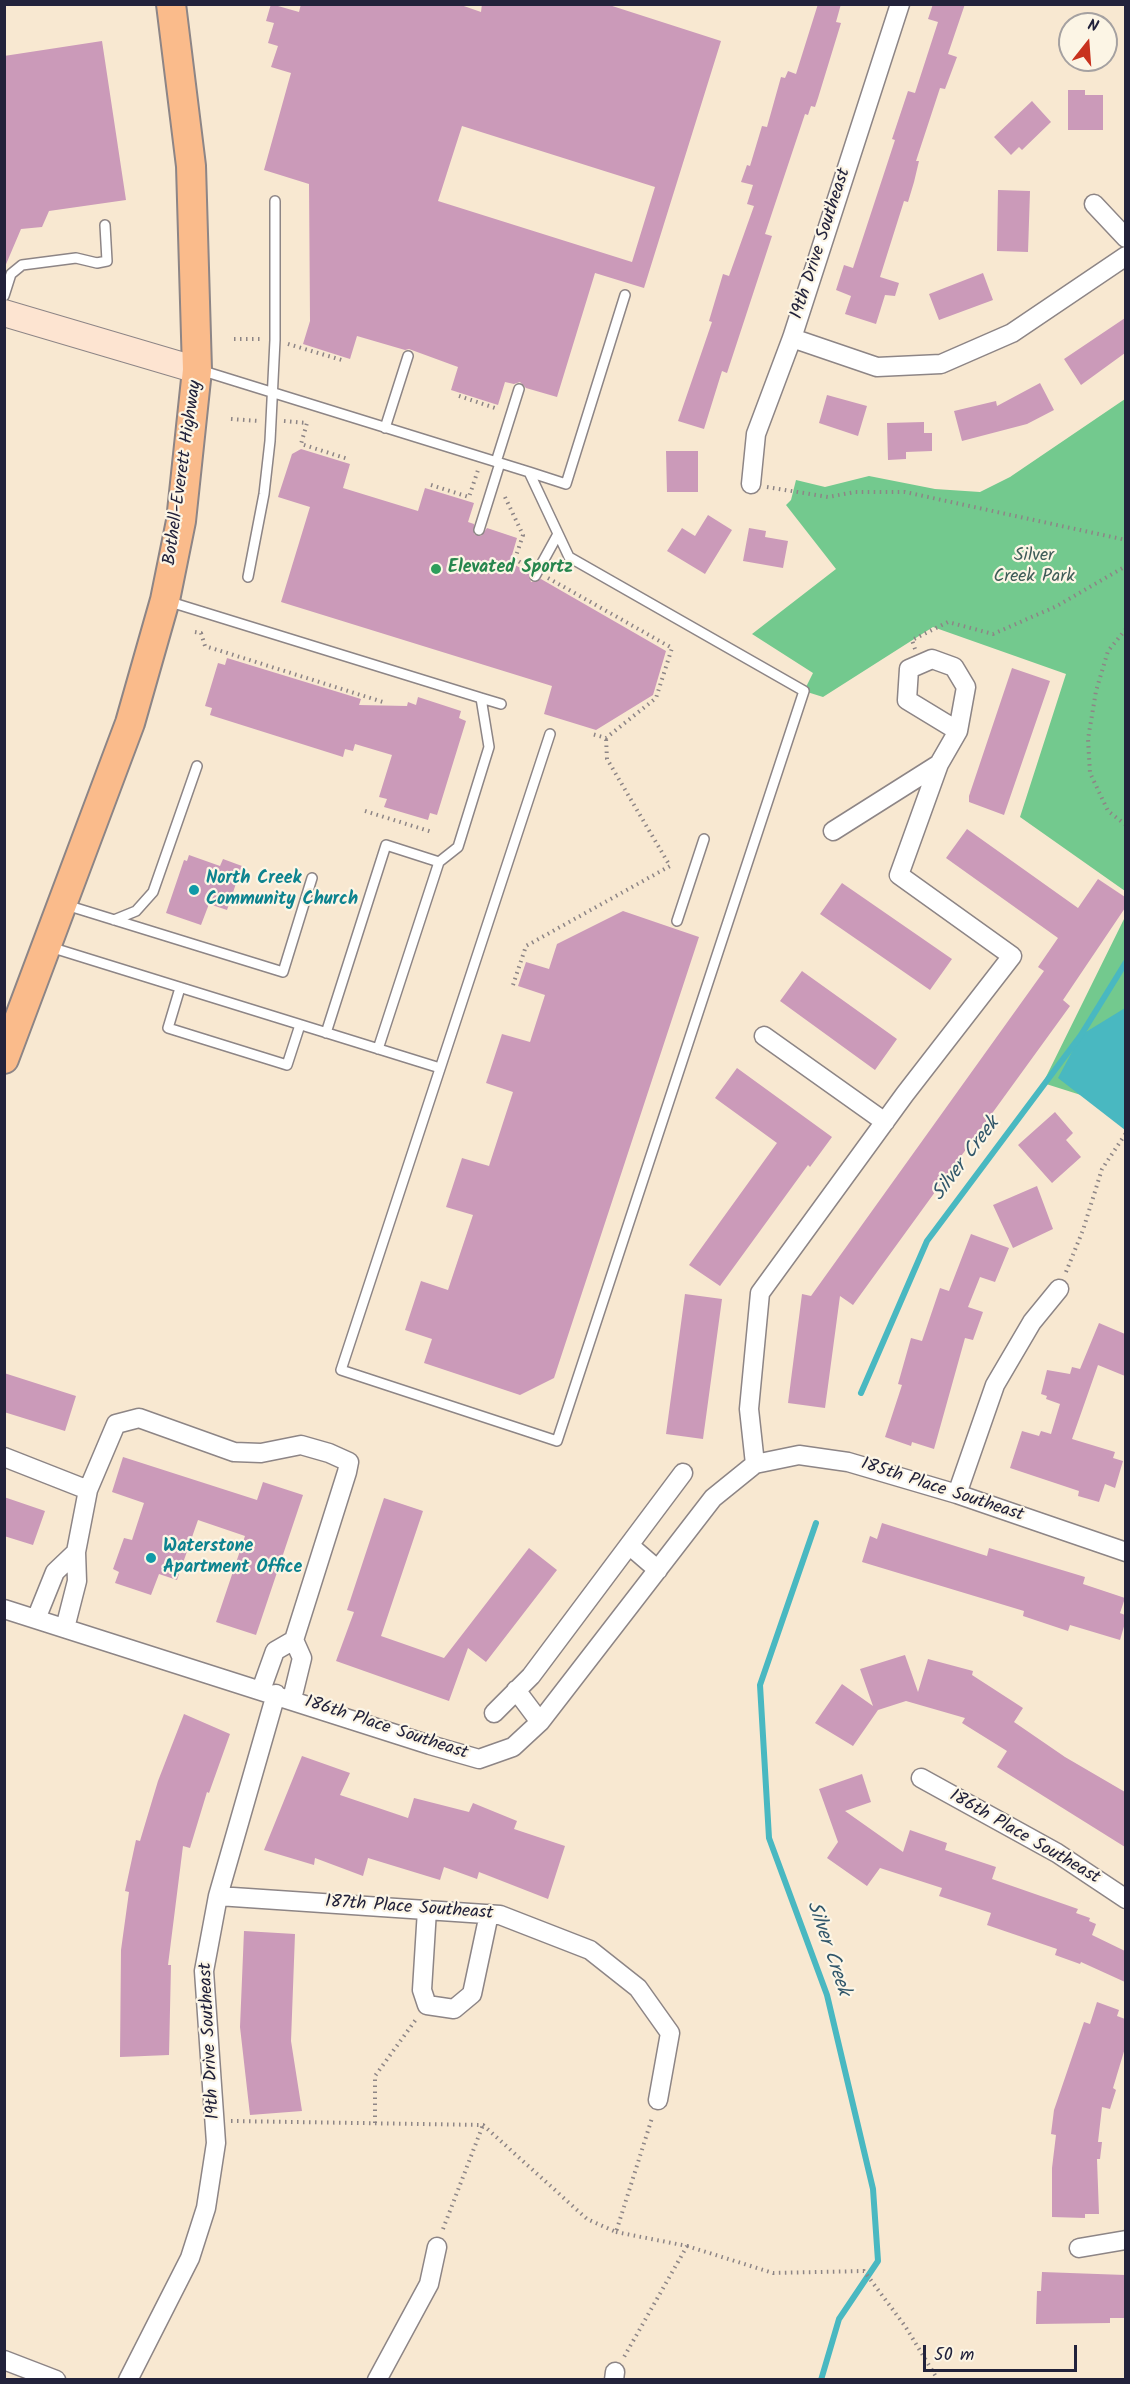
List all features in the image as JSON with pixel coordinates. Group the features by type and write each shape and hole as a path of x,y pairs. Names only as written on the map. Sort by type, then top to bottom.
{"main road":[{"name":"Bothell-Everett Highway","path":"4,1059 130,723 165,600 181,521 198,370 191,166 171,4"}],"street":[{"name":"19th Drive Southeast","path":"751,484 756,434 792,338 900,4"},
{"path":"1094,204 1125,238"},
{"path":"792,338 877,367 941,364 1012,333 1125,256"},
{"path":"4,313 198,370"},
{"path":"755,1464 749,1409 760,1293 885,1122 1012,956 899,875 939,764 958,731 966,687 954,667 932,659 909,669 907,700 958,731"},
{"path":"833,831 939,764"},
{"path":"764,1036 885,1122"},
{"path":"957,1494 995,1385 1032,1322 1059,1289"},
{"path":"65,1628 77,1581 76,1552 88,1490 116,1424 139,1418 234,1452 261,1453 301,1445 349,1462 337,1508 294,1640 275,1651 276,1694"},
{"name":"185th Place Southeast","path":"755,1464 799,1455 848,1461 957,1494 1125,1552"},
{"path":"4,1457 88,1490"},
{"name":"186th Place Southeast","path":"4,1609 479,1759 513,1747 540,1722 713,1498 755,1464"},
{"path":"494,1713 531,1676 683,1473"},
{"path":"629,1545 658,1570"},
{"path":"36,1618 55,1572 76,1552"},
{"path":"276,1694 302,1658 294,1640"},
{"path":"516,1690 540,1722"},
{"name":"19th Drive Southeast","path":"128,2379 190,2258 206,2208 216,2143 204,1971 218,1896 276,1694"},
{"name":"186th Place Southeast","path":"921,1778 1057,1853 1125,1899"},
{"name":"187th Place Southeast","path":"218,1896 500,1915 590,1950 638,1988 670,2033 658,2100"},
{"path":"427,1910 422,1990 427,2005 454,2009 472,1994 489,1914"},
{"path":"1079,2248 1125,2240"},
{"path":"377,2379 429,2284 437,2247"},
{"path":"4,2360 56,2379"}],"lane":[{"path":"248,577 264,494 273,393 274,201"},
{"path":"4,296 11,274 22,265 76,258 97,263 107,261 105,225"},
{"path":"198,370 566,484 625,294"},
{"path":"386,428 408,356"},
{"path":"479,530 519,389"},
{"path":"529,472 569,557 804,691 557,1441 341,1370 550,734"},
{"path":"536,574 558,534"},
{"path":"165,600 501,704"},
{"path":"378,1049 439,862 458,847 489,747 482,698"},
{"path":"114,920 136,911 153,892 197,766"},
{"path":"677,921 704,840"},
{"path":"326,1033 386,845 439,862"},
{"path":"64,904 283,972 312,878"},
{"path":"47,947 440,1068"},
{"path":"180,988 168,1028 287,1065 300,1024"}],"path":[{"path":"459,396 512,413"},
{"path":"231,419 307,423 301,444 348,459"},
{"path":"751,484 828,497 855,492 905,492 1125,540"},
{"path":"506,497 523,535 515,560 536,574 672,648 657,698 606,738"},
{"path":"920,664 912,640 948,622 993,634 1057,606 1125,566"},
{"path":"1125,629 1108,651 1096,691 1088,739 1090,773 1108,811 1125,825"},
{"path":"195,632 201,633 205,646 368,697 383,702 383,705"},
{"path":"592,734 606,738"},
{"path":"513,985 526,946 670,866 607,759 606,738"},
{"path":"364,811 432,832"},
{"path":"1059,1289 1083,1230 1102,1169 1125,1133"},
{"path":"375,2123 375,2076 427,2005"},
{"path":"616,2232 658,2100"},
{"path":"215,2121 483,2125 587,2219 616,2232 687,2246 773,2273 864,2271 905,2326 938,2379"},
{"path":"437,2247 483,2125"},
{"path":"615,2376 687,2246"}],"green space":[{"name":"Silver Creek Park","path":"1125,399 1125,891 1020,817 1066,674 933,627 823,697 804,691 813,673 752,634 836,569 786,505 791,500 796,480 825,487 869,476 935,489 980,492 1010,477"},
{"path":"1125,917 1125,1109 1043,1083"}],"water":[{"path":"1125,1008 1125,1130 1058,1078 1081,1035"}],"building":[{"path":"271,4 299,12 301,4 458,4 481,12 482,4 606,4 721,41 644,288 595,273 557,397 526,388 520,382 514,384 505,382 498,405 451,390 458,367 409,349 405,350 357,336 350,359 303,344 310,321 309,184 264,170 291,73 271,67 278,46 268,43 274,23 266,21","holes":["462,126 655,187 632,262 438,201"]},
{"path":"818,4 841,4 836,22 841,23 815,107 811,106 808,115 805,114 765,234 772,236 727,373 722,371 704,429 678,421 712,322 709,321 723,274 729,276 754,206 747,204 753,185 741,182 747,165 750,166 762,126 767,127 781,77 785,78 788,71 796,74"},
{"path":"933,4 965,4 948,54 957,57 945,89 940,88 916,161 919,161 908,202 904,201 880,277 899,283 895,296 885,295 876,324 845,314 851,296 836,290 844,265 853,268 895,140 892,139 908,91 915,93 938,22 928,19"},
{"path":"102,41 126,200 49,211 42,227 21,229 4,269 4,56"},
{"path":"1068,90 1085,90 1085,95 1103,95 1103,130 1068,130"},
{"path":"1032,101 1051,122 1022,150 1019,147 1011,155 994,137"},
{"path":"998,190 1030,191 1028,252 997,251"},
{"path":"983,273 993,300 939,320 929,294"},
{"path":"1125,318 1125,353 1081,385 1064,359"},
{"path":"1040,383 1054,410 1027,424 962,441 954,411 996,401 997,406"},
{"path":"827,395 867,406 858,436 819,423"},
{"path":"924,422 924,433 932,433 932,451 906,452 906,459 888,460 887,423"},
{"path":"301,449 350,464 343,488 418,511 425,488 474,503 468,522 474,524 474,534 481,536 487,528 517,538 510,562 529,573 531,582 541,579 666,651 653,695 596,730 544,714 552,686 281,602 310,507 278,497 292,454"},
{"path":"666,451 698,451 698,492 667,492"},
{"path":"708,515 732,530 705,574 667,551 682,528 695,536"},
{"path":"749,528 766,531 765,537 788,541 783,568 743,561"},
{"path":"227,658 361,699 359,705 407,706 408,702 416,705 418,697 461,711 459,718 466,721 437,815 430,813 428,820 384,807 387,799 379,797 392,755 355,744 353,751 345,749 343,757 210,715 212,708 205,706 218,663 225,665"},
{"path":"1012,668 1050,681 1004,815 969,802 969,796"},
{"path":"967,829 1078,908 1098,879 1125,897 1125,908 1063,1000 1070,1006 853,1305 840,1296 825,1408 788,1403 802,1294 811,1296 1044,971 1038,967 1058,938 946,858"},
{"name":"North Creek Community Church","path":"189,855 220,866 223,859 242,866 227,910 209,904 201,925 166,913 184,860 187,861"},
{"path":"842,883 952,959 930,990 820,914"},
{"path":"623,911 699,937 554,1378 520,1395 424,1363 432,1339 405,1330 421,1281 448,1290 473,1215 446,1207 462,1158 489,1166 513,1092 486,1083 502,1034 530,1042 545,995 518,986 526,962 549,969 557,944"},
{"path":"802,971 897,1039 875,1070 780,1001"},
{"path":"737,1068 832,1137 810,1167 808,1165 720,1286 689,1265 777,1143 715,1098"},
{"path":"1055,1112 1073,1133 1066,1140 1081,1157 1052,1183 1018,1145"},
{"path":"1037,1186 1053,1229 1013,1248 993,1205"},
{"path":"971,1234 1009,1248 995,1282 980,1277 968,1307 983,1312 973,1340 965,1338 934,1449 912,1442 911,1446 885,1437 902,1385 898,1384 911,1338 922,1341 940,1288 949,1291"},
{"path":"685,1294 722,1299 703,1439 666,1434"},
{"path":"1099,1323 1125,1334 1125,1376 1098,1365 1072,1439 1115,1452 1113,1458 1123,1461 1115,1488 1105,1484 1099,1502 1078,1496 1079,1491 1010,1468 1022,1431 1039,1436 1041,1431 1051,1434 1060,1404 1046,1399 1047,1396 1041,1394 1047,1370 1070,1374 1072,1367 1080,1369"},
{"path":"4,1373 76,1396 65,1431 4,1412"},
{"path":"123,1457 257,1500 263,1482 303,1495 256,1635 216,1622 245,1536 198,1520 177,1580 159,1574 151,1595 115,1583 119,1572 113,1569 124,1538 132,1540 144,1503 112,1492"},
{"path":"4,1497 45,1511 33,1545 4,1536"},
{"path":"384,1498 423,1511 381,1636 444,1658 529,1548 557,1570 486,1662 468,1648 449,1701 336,1661 354,1612 347,1610"},
{"path":"882,1523 987,1556 989,1548 1085,1577 1083,1584 1125,1598 1120,1613 1125,1615 1125,1623 1120,1640 1070,1625 1068,1631 1023,1616 1024,1611 862,1562 870,1536 877,1539"},
{"path":"905,1655 918,1692 928,1659 973,1671 972,1675 1023,1708 1014,1722 1065,1757 1125,1792 1125,1847 997,1767 1007,1751 962,1723 965,1718 906,1701 878,1710 853,1746 815,1723 842,1684 873,1706 860,1669"},
{"path":"184,1714 230,1734 209,1793 207,1792 190,1848 183,1846 168,1965 171,1965 169,2055 120,2057 121,1950 129,1892 125,1891 136,1840 140,1841 158,1781"},
{"path":"302,1756 350,1773 340,1795 408,1818 414,1798 469,1812 473,1803 517,1821 514,1829 565,1846 548,1899 479,1872 477,1879 444,1867 440,1880 368,1858 363,1876 315,1858 314,1865 264,1850"},
{"path":"862,1774 871,1802 845,1811 903,1852 910,1830 947,1843 945,1850 996,1867 992,1879 1078,1909 1076,1913 1090,1918 1089,1921 1096,1924 1092,1935 1125,1951 1125,1982 1081,1962 1080,1964 1055,1955 1057,1949 987,1925 991,1913 939,1896 942,1888 880,1868 867,1886 827,1858 838,1842 819,1789"},
{"path":"244,1931 295,1934 291,2041 302,2111 250,2115 240,2027"},
{"path":"1097,2002 1119,2010 1117,2016 1125,2019 1125,2048 1113,2088 1116,2090 1110,2109 1102,2107 1098,2142 1102,2142 1100,2159 1097,2159 1099,2214 1085,2214 1085,2218 1052,2217 1052,2168 1056,2135 1051,2134 1054,2110 1084,2022 1090,2024"},
{"path":"1042,2272 1125,2275 1125,2318 1110,2318 1110,2323 1036,2324 1037,2291 1041,2291"}],"waterway":[{"name":"Silver Creek","path":"861,1393 927,1241 1081,1035 1126,962"},
{"name":"Silver Creek","path":"816,1523 760,1685 769,1838 827,1995 873,2189 878,2261 839,2319 821,2380"}],"place":[{"name":"Elevated Sportz","path":"436,569"},
{"name":"North Creek Community Church","path":"194,890"},
{"name":"Waterstone Apartment Office","path":"151,1558"}]}
